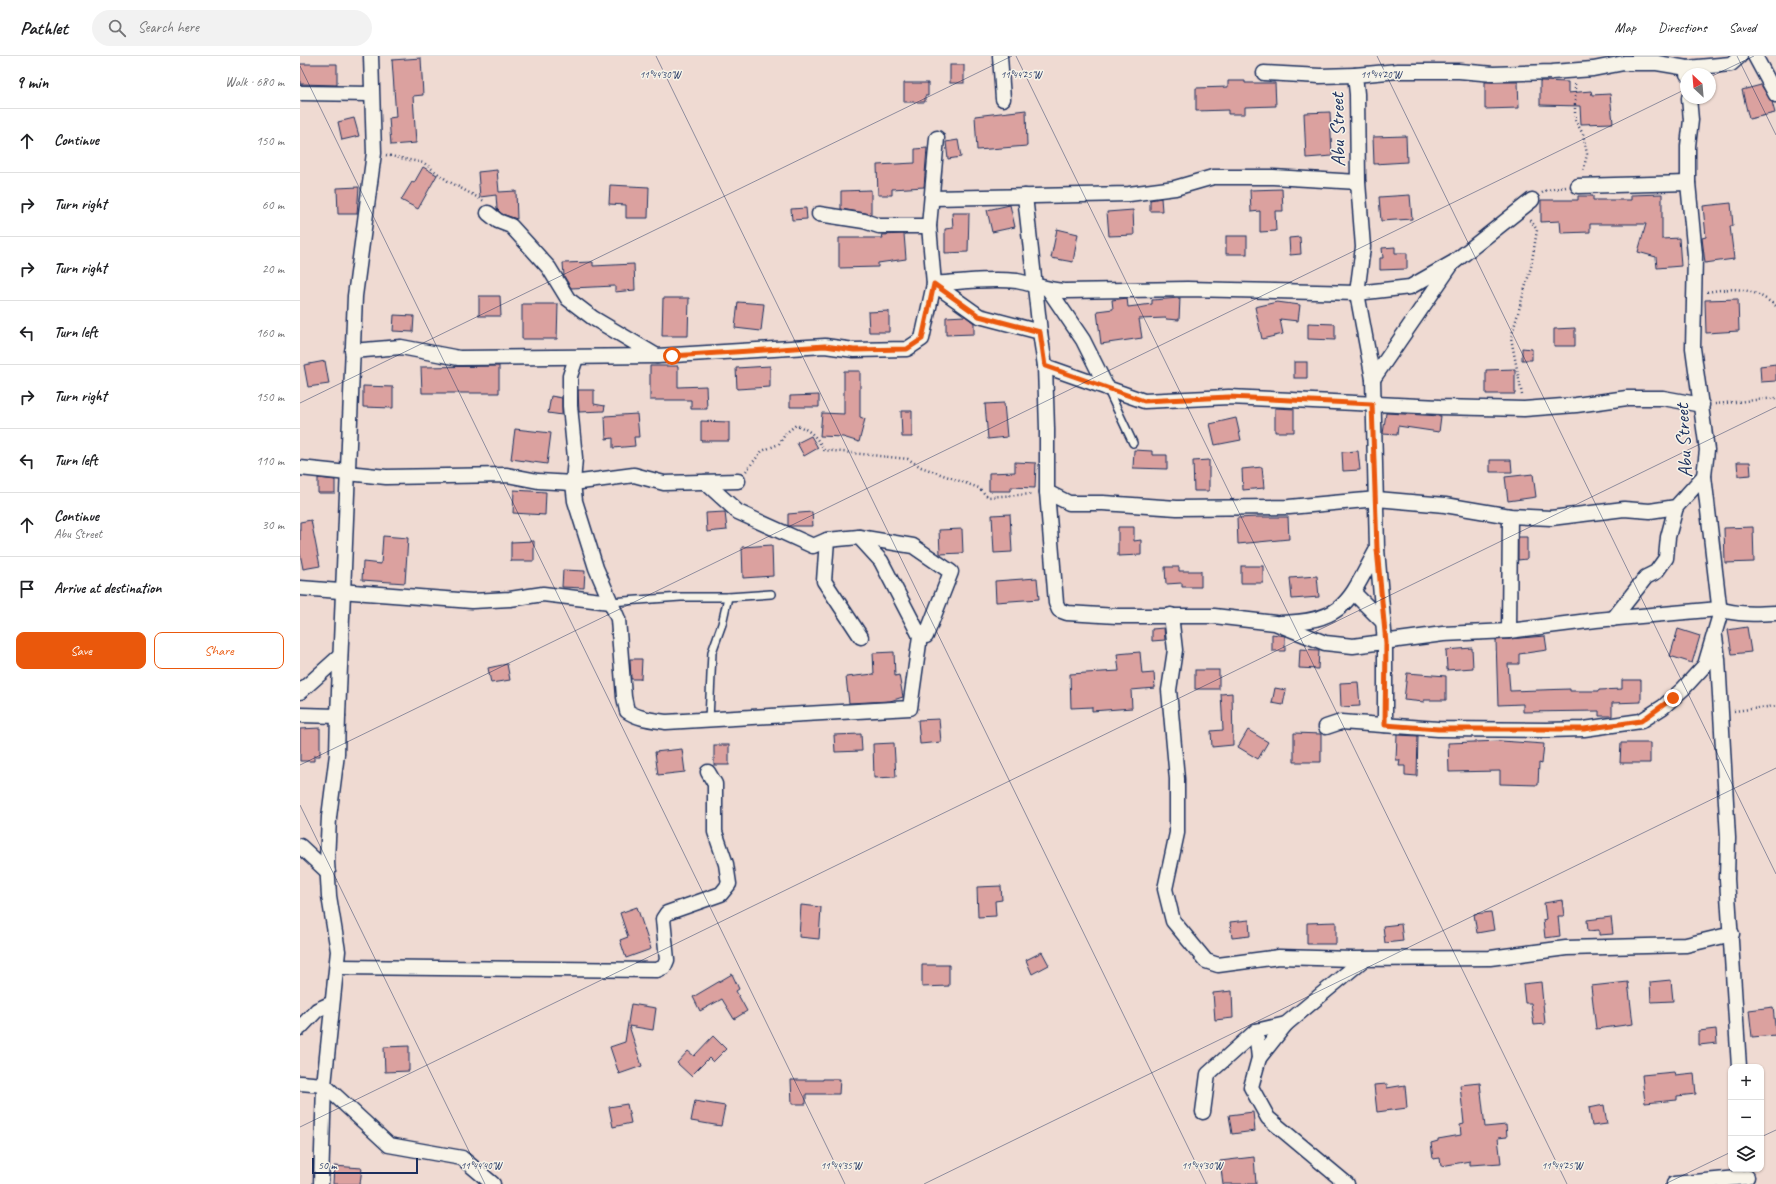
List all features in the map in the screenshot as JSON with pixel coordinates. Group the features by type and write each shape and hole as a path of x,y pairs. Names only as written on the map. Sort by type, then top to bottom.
{"street":[{"path":"321,1184 324,1085 338,951 329,896 329,816 337,754 355,296 374,153 371,56"},
{"path":"1000,56 1003,99"},
{"name":"Abu Street","path":"1706,68 1731,64 1740,56"},
{"path":"1755,56 1776,95"},
{"name":"Abu Street","path":"932,198 1129,194 1175,188 1213,178 1273,177 1358,182 1357,94 1355,75 1398,71 1459,71 1493,74 1552,72 1624,63 1657,64 1680,69"},
{"path":"1264,72 1320,76 1355,75"},
{"path":"300,93 371,94"},
{"name":"Abu Street","path":"1326,727 1341,722 1438,729 1547,730 1584,729 1641,721 1663,707 1684,689 1705,664 1720,618 1704,476 1706,450 1702,405 1693,348 1695,255 1688,183 1688,146 1691,120 1690,104"},
{"path":"352,351 401,347 459,358 523,356 576,358 657,356 825,346 854,350 907,349 922,339 934,284 929,226 937,138"},
{"path":"1358,182 1363,247 1358,293 1373,379 1372,404 1377,500 1377,549 1386,643 1385,725"},
{"path":"1578,186 1688,183"},
{"path":"1025,196 1045,366 1048,429 1047,492 1056,603 1059,610 1067,613 1214,616 1275,624 1301,623 1321,619 1338,610 1347,602 1377,549"},
{"path":"934,284 994,281 1036,285 1049,290 1187,289 1358,293 1410,287 1454,262 1532,200"},
{"path":"488,213 511,226 549,268 568,299 593,318 657,356"},
{"path":"819,214 864,221 879,226 929,226"},
{"path":"1373,379 1454,262"},
{"path":"934,284 979,316 1040,332"},
{"path":"1049,290 1083,340 1107,388"},
{"path":"576,358 570,376 570,406 575,458 573,483 576,501 596,568 618,619 624,697 627,712 633,716 666,722 910,708 920,636 881,561 860,537"},
{"path":"1045,366 1144,401 1229,397 1524,409 1576,405 1627,398 1663,398 1702,405"},
{"path":"300,468 386,477 507,475 538,481 573,483 634,475 664,483 738,481"},
{"path":"1613,619 1646,577 1656,572 1666,558 1668,537 1676,507 1704,476"},
{"path":"705,482 738,512 812,546 827,540 860,537 913,546 951,572 926,636 920,636"},
{"path":"1047,492 1069,503 1103,503 1177,508 1289,507 1377,500 1445,506 1510,516 1551,518 1624,509 1650,511 1676,507"},
{"path":"1509,630 1510,516"},
{"path":"827,540 824,581 861,637"},
{"path":"300,588 472,601 510,599 543,594 610,602"},
{"path":"1354,592 1383,622"},
{"path":"1275,624 1332,645 1353,646 1386,643 1443,634 1509,630 1719,609 1748,614 1776,613"},
{"path":"1171,615 1175,650 1170,690 1176,779 1177,833 1165,888 1173,921 1206,961 1218,965 1279,957 1364,959 1490,958 1566,948 1686,945 1732,934"},
{"path":"1714,633 1718,659 1728,838 1727,879 1732,934 1739,1064"},
{"path":"300,692 340,656"},
{"path":"300,715 338,716"},
{"path":"337,967 657,970 664,967 666,960 663,919 667,913 721,894 729,884 726,864 715,832 715,784 708,772"},
{"path":"300,846 328,872"},
{"path":"1259,1058 1286,1024 1364,959"},
{"path":"300,1028 317,1010 332,1004"},
{"path":"1203,1112 1208,1074 1256,1031 1286,1024"},
{"path":"1256,1031 1259,1058 1251,1087 1268,1118 1346,1184"},
{"path":"300,1083 324,1085 389,1145 462,1158 493,1184"},
{"path":"1674,1184 1747,1177"}],"lane":[{"path":"1107,388 1133,443"},
{"path":"610,602 681,597 728,597 771,594"},
{"path":"709,720 712,652 722,624 728,597"}],"path":[{"path":"1524,409 1511,338 1531,267 1537,230 1530,220 1532,200 1547,190 1578,186 1584,170 1587,154 1583,134 1575,120 1575,82"},
{"path":"374,153 424,163 448,181 485,202 488,213"},
{"path":"1694,294 1719,290 1745,289 1757,294 1776,306"},
{"path":"1702,405 1776,398"},
{"path":"738,481 762,451 779,444 786,433 796,425 808,430 818,439 824,450 908,459 921,467 979,488 988,497 1047,492"},
{"path":"1720,708 1735,712 1776,706"}],"building":[{"path":"421,58 423,95 413,96 416,143 391,145 389,118 396,117 392,60"},
{"path":"300,64 337,64 337,85 300,84"},
{"path":"950,65 964,65 964,83 950,83"},
{"path":"1228,81 1245,81 1245,83 1275,83 1276,106 1245,107 1245,114 1228,114 1228,110 1196,111 1196,88 1228,87"},
{"path":"1540,81 1568,82 1568,93 1591,91 1592,95 1610,94 1613,123 1581,124 1580,106 1540,105"},
{"path":"1485,82 1518,82 1519,108 1485,109"},
{"path":"904,83 928,83 928,96 925,96 925,102 904,102"},
{"path":"1761,85 1772,102 1775,113 1749,119 1742,90"},
{"path":"1026,110 1027,146 977,150 975,116"},
{"path":"1330,112 1332,156 1306,158 1304,113"},
{"path":"354,118 359,136 342,140 338,122"},
{"path":"1406,136 1407,162 1374,164 1373,137"},
{"path":"958,140 961,157 948,159 946,142"},
{"path":"927,148 924,187 892,189 892,195 878,195 877,165 915,163 915,149"},
{"path":"423,167 437,175 418,209 401,200 412,182 414,183"},
{"path":"497,170 499,192 516,191 517,219 502,214 497,209 496,195 480,197 478,172"},
{"path":"610,185 649,187 648,218 626,218 626,205 609,204"},
{"path":"359,187 357,214 338,214 337,188"},
{"path":"1282,189 1283,211 1275,211 1276,231 1260,232 1260,211 1251,212 1250,190"},
{"path":"871,190 871,214 841,209 841,191"},
{"path":"1662,194 1662,239 1679,238 1681,266 1657,268 1656,257 1638,252 1646,224 1590,224 1590,232 1561,233 1560,221 1541,222 1541,200 1578,200 1578,196 1593,196 1593,200 1631,200 1631,195"},
{"path":"1410,195 1412,219 1381,221 1379,197"},
{"path":"1161,198 1162,211 1150,211 1150,200"},
{"path":"1731,203 1733,226 1730,226 1734,259 1705,263 1702,238 1706,237 1703,206"},
{"path":"1010,205 1015,227 992,232 987,210"},
{"path":"806,208 807,219 792,220 791,209"},
{"path":"1133,210 1134,235 1109,236 1107,212"},
{"path":"952,213 969,213 968,252 945,253 945,229 953,228"},
{"path":"1057,229 1078,234 1073,262 1051,258"},
{"path":"904,234 906,259 878,263 878,267 839,268 839,238 883,238 882,235"},
{"path":"1226,236 1247,236 1247,254 1226,254"},
{"path":"1300,237 1301,254 1290,255 1289,238"},
{"path":"1395,247 1395,253 1407,253 1407,269 1380,270 1380,258 1383,258 1382,248"},
{"path":"593,262 593,266 634,264 635,290 615,292 615,286 571,288 564,276 563,263"},
{"path":"479,296 500,296 501,316 479,316"},
{"path":"663,298 689,298 688,336 662,336"},
{"path":"1127,298 1128,307 1152,304 1152,300 1180,298 1179,320 1166,318 1139,319 1142,338 1101,344 1097,311 1113,309 1112,300"},
{"path":"1738,299 1739,331 1706,333 1705,300"},
{"path":"738,302 764,304 761,331 735,328"},
{"path":"1277,302 1300,305 1298,321 1280,319 1283,334 1262,339 1255,307"},
{"path":"522,304 558,304 557,339 522,339"},
{"path":"889,311 889,332 869,332 868,312"},
{"path":"394,315 414,316 413,332 393,331"},
{"path":"965,316 974,323 974,334 946,335 946,317"},
{"path":"1308,323 1335,324 1335,340 1308,339"},
{"path":"1575,328 1575,346 1554,346 1554,329"},
{"path":"1522,348 1532,349 1532,360 1522,360"},
{"path":"325,361 329,384 308,387 304,365"},
{"path":"1294,362 1307,362 1307,378 1294,378"},
{"path":"1776,364 1776,381 1761,382 1760,366"},
{"path":"499,366 499,393 422,393 421,367"},
{"path":"650,366 678,366 678,387 706,386 707,409 691,409 691,400 650,400"},
{"path":"770,366 770,387 737,389 736,368"},
{"path":"1515,369 1515,394 1486,394 1486,370"},
{"path":"844,371 860,371 860,417 865,419 859,442 843,437 820,436 822,413 844,414"},
{"path":"363,386 393,387 393,408 363,407"},
{"path":"578,390 594,390 594,404 605,406 604,411 579,412"},
{"path":"819,395 819,407 790,407 790,396"},
{"path":"551,396 562,398 562,415 548,413"},
{"path":"1004,403 1007,437 988,439 985,404"},
{"path":"1275,408 1294,409 1294,432 1275,432"},
{"path":"901,411 912,411 912,437 902,437"},
{"path":"1386,413 1441,416 1439,432 1398,426 1397,435 1383,434"},
{"path":"637,414 639,437 634,437 635,446 613,448 613,438 606,439 605,416"},
{"path":"1236,418 1241,440 1215,445 1210,424"},
{"path":"701,421 729,422 729,441 701,441"},
{"path":"515,429 551,433 547,464 511,459"},
{"path":"811,436 818,448 804,456 797,443"},
{"path":"1134,450 1152,451 1152,455 1167,455 1167,469 1133,468"},
{"path":"1358,451 1360,470 1343,471 1342,452"},
{"path":"1209,460 1209,491 1194,491 1193,461"},
{"path":"1490,460 1511,460 1512,472 1490,472"},
{"path":"1015,462 1036,463 1035,488 1011,487 1011,491 989,491 989,473 1015,472"},
{"path":"1737,462 1750,462 1751,475 1738,476"},
{"path":"1262,467 1264,488 1243,490 1242,469"},
{"path":"1533,474 1536,497 1508,501 1505,477"},
{"path":"318,478 335,480 335,493 318,493"},
{"path":"514,490 546,492 545,515 513,513"},
{"path":"725,512 727,530 707,532 706,513"},
{"path":"812,512 813,526 788,526 788,514"},
{"path":"1010,514 1012,552 994,553 992,515"},
{"path":"1288,517 1289,539 1238,544 1237,518"},
{"path":"311,520 320,566 303,569 300,553 300,522"},
{"path":"1118,527 1134,527 1134,541 1141,540 1141,555 1118,556"},
{"path":"1753,527 1754,562 1725,563 1724,528"},
{"path":"962,529 963,553 940,554 939,530"},
{"path":"383,536 408,538 405,583 362,580 363,562 381,564"},
{"path":"1518,537 1527,537 1527,559 1518,560"},
{"path":"534,541 534,561 511,561 511,542"},
{"path":"772,545 773,576 743,578 742,547"},
{"path":"1241,566 1263,566 1263,583 1241,583"},
{"path":"1165,567 1179,567 1179,571 1201,571 1201,587 1182,587 1182,583 1166,584"},
{"path":"563,570 585,571 584,588 562,587"},
{"path":"1317,576 1319,597 1292,599 1290,578"},
{"path":"1037,578 1039,599 996,602 995,581"},
{"path":"1747,627 1751,652 1732,654 1728,630"},
{"path":"1164,628 1165,640 1152,641 1152,629"},
{"path":"1678,629 1700,636 1692,663 1670,656"},
{"path":"1272,634 1285,636 1285,651 1272,651"},
{"path":"1545,636 1547,650 1519,654 1519,664 1508,664 1510,691 1570,689 1570,691 1599,691 1622,689 1622,680 1641,680 1641,702 1612,703 1612,716 1599,716 1599,711 1523,712 1523,704 1498,705 1496,640"},
{"path":"1472,648 1473,668 1447,670 1446,650"},
{"path":"1300,649 1319,650 1318,669 1299,668"},
{"path":"894,652 895,676 899,675 903,697 890,701 849,703 846,677 874,674 873,653"},
{"path":"1140,652 1142,674 1154,673 1155,688 1131,690 1132,708 1092,711 1092,707 1071,708 1070,674 1119,671 1117,654"},
{"path":"630,659 642,659 641,679 631,679"},
{"path":"507,664 510,680 491,683 488,668"},
{"path":"1195,670 1219,670 1219,689 1195,689"},
{"path":"1407,673 1446,676 1446,700 1424,700 1424,702 1404,700"},
{"path":"1358,682 1360,706 1341,707 1340,683"},
{"path":"1275,688 1286,690 1283,705 1272,703"},
{"path":"1232,693 1233,745 1212,747 1211,731 1223,730 1221,694"},
{"path":"939,719 941,742 920,744 918,720"},
{"path":"320,728 320,756 314,756 314,761 300,761 300,729"},
{"path":"1248,730 1268,742 1258,759 1238,747"},
{"path":"1294,733 1321,734 1321,762 1294,762"},
{"path":"861,734 862,751 835,752 834,735"},
{"path":"1397,735 1418,736 1417,776 1405,775 1405,766 1399,766 1400,760 1396,760"},
{"path":"1501,741 1544,744 1542,764 1539,763 1538,785 1500,784 1500,771 1449,772 1448,743"},
{"path":"894,743 896,777 874,778 873,744"},
{"path":"1621,743 1650,743 1650,763 1620,763"},
{"path":"714,745 729,745 729,765 714,765"},
{"path":"682,749 685,772 658,775 655,752"},
{"path":"1001,886 1002,900 995,901 996,916 978,917 977,887"},
{"path":"1562,900 1564,916 1558,916 1560,936 1545,938 1543,920 1546,919 1544,903"},
{"path":"801,905 821,907 819,939 799,937"},
{"path":"637,907 651,949 626,958 620,940 628,937 620,913"},
{"path":"1491,912 1494,930 1477,933 1474,914"},
{"path":"1611,917 1613,934 1599,935 1599,930 1588,931 1587,920"},
{"path":"1249,920 1250,936 1232,938 1230,922"},
{"path":"1336,922 1336,944 1307,944 1307,923"},
{"path":"1401,924 1403,941 1385,943 1383,926"},
{"path":"1042,952 1049,965 1032,974 1026,960"},
{"path":"922,965 949,965 949,986 922,987"},
{"path":"732,974 739,989 736,991 747,1011 734,1019 722,999 700,1011 693,997"},
{"path":"1671,980 1673,1001 1651,1002 1650,982"},
{"path":"1541,982 1545,1024 1534,1025 1531,1003 1525,1003 1523,984"},
{"path":"1628,982 1633,1024 1596,1029 1591,986"},
{"path":"1232,991 1233,1018 1215,1020 1213,993"},
{"path":"631,1004 656,1008 653,1030 629,1026 642,1066 619,1074 610,1047 625,1042"},
{"path":"1773,1007 1776,1035 1752,1037 1749,1010"},
{"path":"1716,1029 1717,1043 1699,1045 1699,1031"},
{"path":"713,1036 726,1049 713,1062 709,1058 691,1076 677,1063 688,1051 694,1056"},
{"path":"409,1046 409,1071 385,1072 384,1047"},
{"path":"1674,1072 1675,1075 1694,1073 1696,1094 1677,1096 1677,1100 1645,1103 1642,1075"},
{"path":"840,1079 839,1094 806,1094 806,1104 792,1104 791,1080"},
{"path":"1480,1083 1485,1127 1506,1125 1507,1137 1498,1138 1501,1163 1470,1165 1470,1161 1441,1166 1440,1158 1433,1159 1431,1143 1438,1141 1438,1139 1461,1135 1460,1125 1464,1124 1460,1085"},
{"path":"1387,1084 1387,1088 1405,1085 1407,1108 1377,1112 1374,1085"},
{"path":"695,1101 725,1106 721,1126 691,1121"},
{"path":"627,1104 631,1123 613,1127 609,1107"},
{"path":"1604,1105 1607,1124 1592,1126 1589,1108"},
{"path":"1253,1112 1255,1131 1232,1134 1229,1115"},
{"path":"1254,1157 1256,1184 1223,1184 1220,1161"},
{"path":"334,1166 362,1168 360,1184 333,1184"}],"route":[{"path":"672,356 825,346 854,350 907,349 922,339 934,284 979,316 1015,327 1040,332 1045,366 1144,401 1229,397 1356,402 1372,404 1377,500 1377,549 1386,643 1385,725 1438,729 1584,729 1641,721 1663,707 1673,698"}]}
